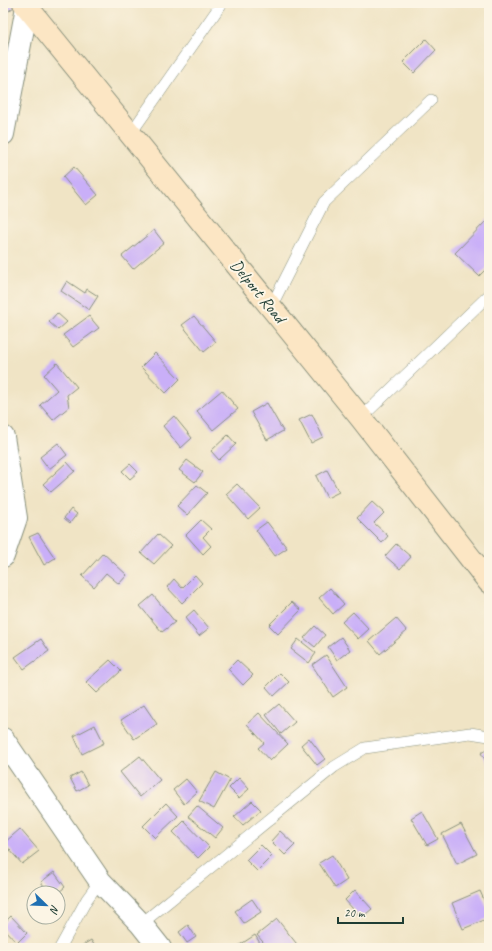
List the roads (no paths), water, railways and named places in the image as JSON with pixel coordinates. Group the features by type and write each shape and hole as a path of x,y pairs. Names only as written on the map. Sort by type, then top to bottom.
{"street":[{"name":"Delport Road","path":"26,5 361,418 489,582"},
{"path":"3,134 26,5"},
{"path":"3,437 16,518 3,556"},
{"path":"3,739 100,881 141,924 160,948"}],"lane":[{"path":"131,133 222,3"},
{"path":"271,307 324,202 431,100"},
{"path":"361,418 489,295"},
{"path":"141,924 334,767 365,748 470,733 489,736"},
{"path":"60,948 87,899 100,881"}]}
